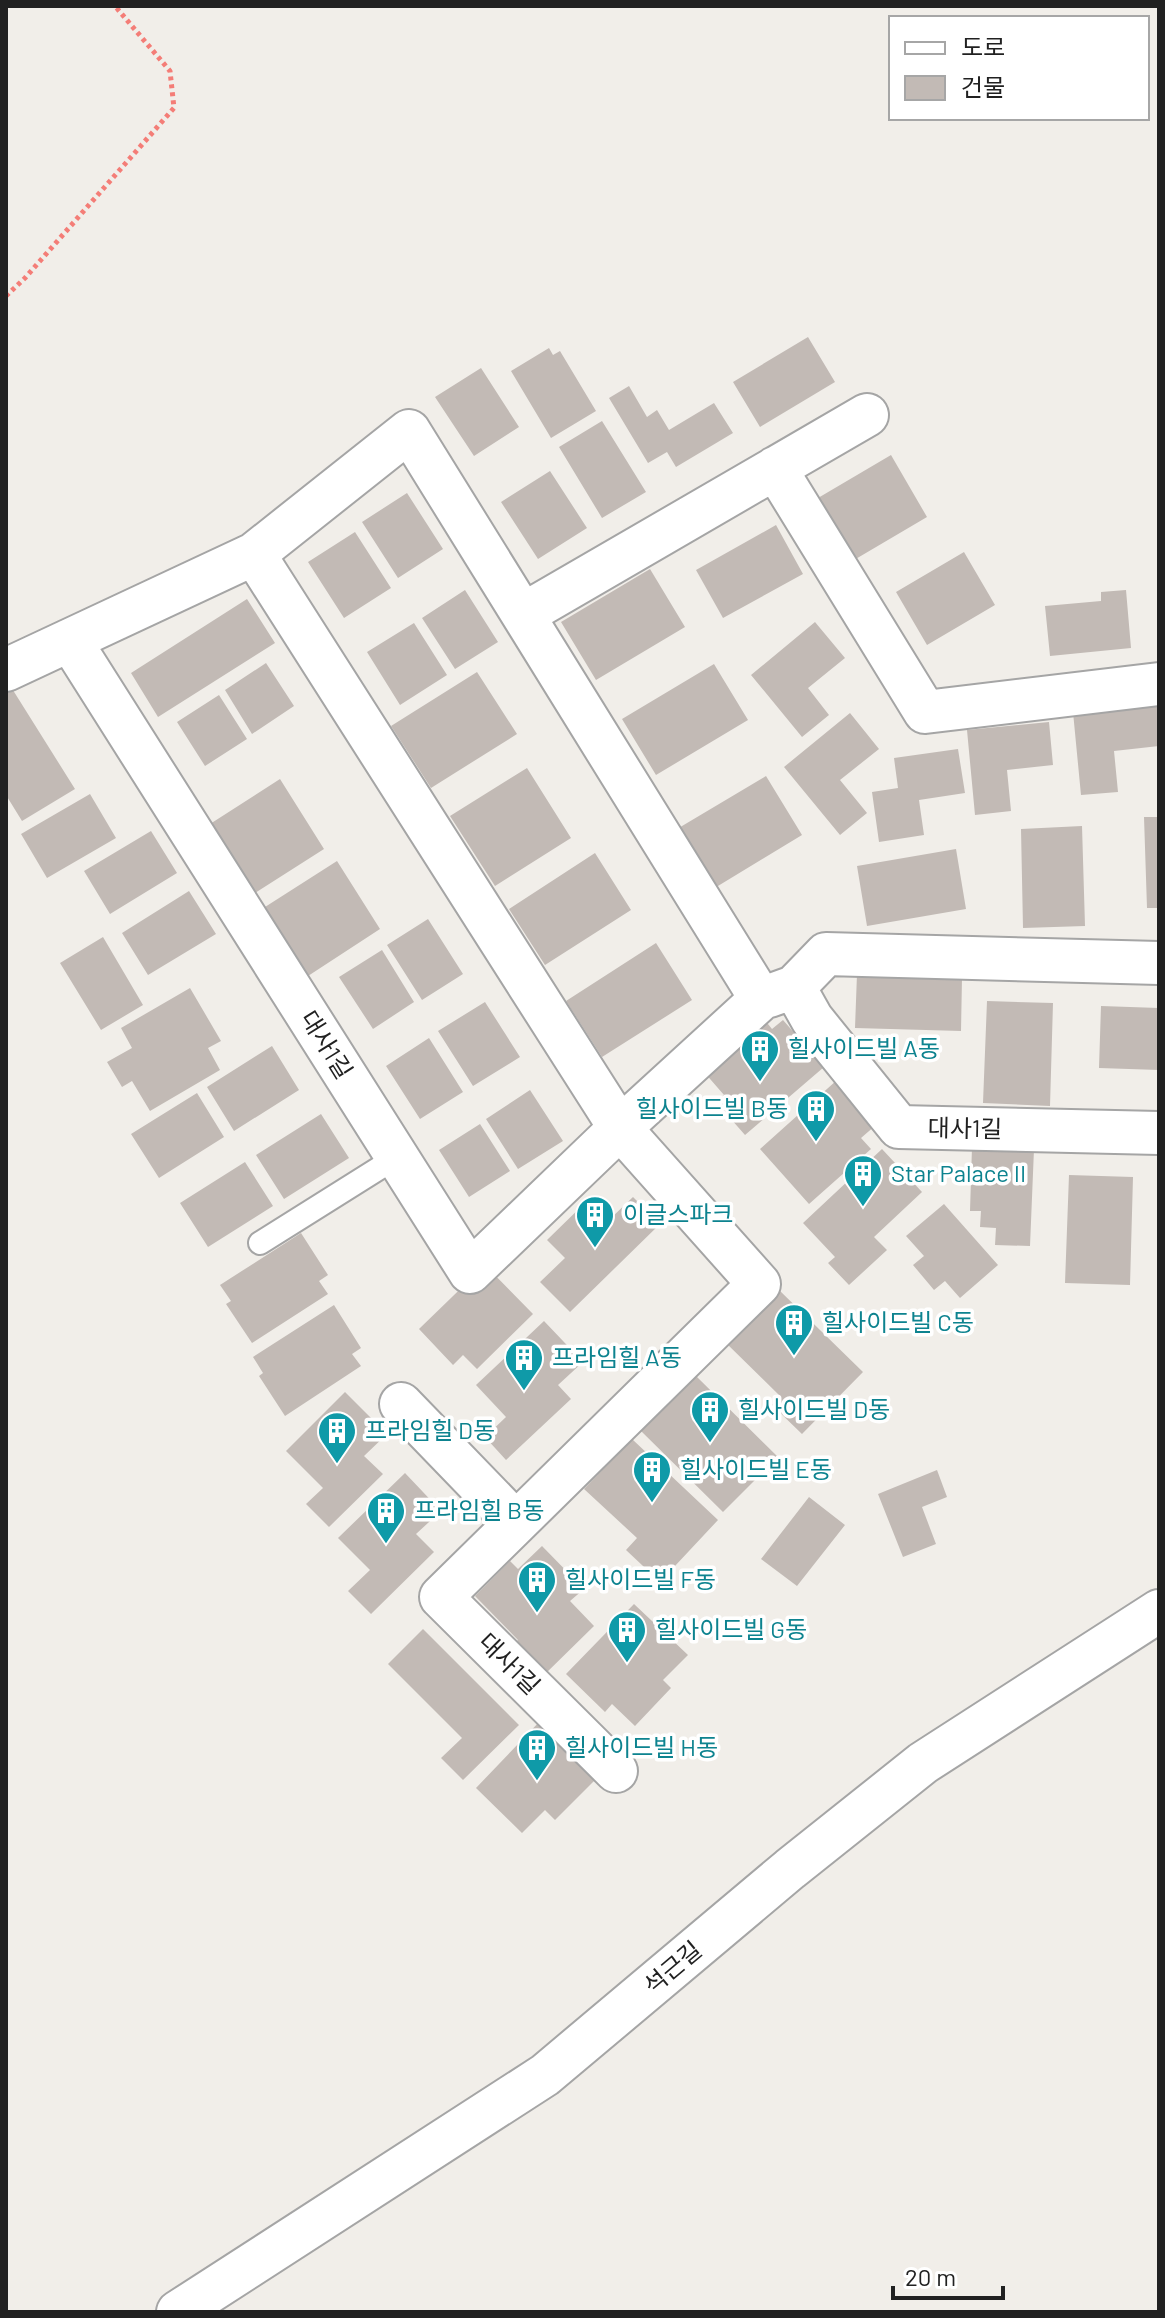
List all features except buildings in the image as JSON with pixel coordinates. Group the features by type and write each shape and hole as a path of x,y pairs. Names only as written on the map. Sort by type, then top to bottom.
{"street":[{"path":"524,614 867,415"},
{"name":"대사1길","path":"6,670 254,554 409,431 524,614 777,993 812,1019 899,1127 1159,1133"},
{"path":"775,468 925,712 1159,684"},
{"name":"대사1길","path":"254,554 620,1128 759,1284 441,1597 616,1771"},
{"name":"대사1길","path":"71,642 470,1272 620,1128 826,954 1159,963"},
{"path":"401,1404 516,1523"},
{"name":"석근길","path":"178,2312 545,2075 790,1869 923,1763 1159,1611"}],"lane":[{"path":"260,1243 397,1157"}],"path":[{"path":"6,296 174,108 170,71 115,6"}],"place":[{"name":"힐사이드빌 A동","path":"760,1083"},
{"name":"힐사이드빌 B동","path":"816,1143"},
{"name":"Star Palace II","path":"863,1208"},
{"name":"이글스파크","path":"595,1249"},
{"name":"힐사이드빌 C동","path":"794,1357"},
{"name":"프라임힐 A동","path":"524,1392"},
{"name":"힐사이드빌 D동","path":"710,1444"},
{"name":"프라임힐 D동","path":"337,1465"},
{"name":"힐사이드빌 E동","path":"652,1504"},
{"name":"프라임힐 B동","path":"386,1545"},
{"name":"힐사이드빌 F동","path":"537,1614"},
{"name":"힐사이드빌 G동","path":"627,1664"},
{"name":"힐사이드빌 H동","path":"537,1782"}]}
